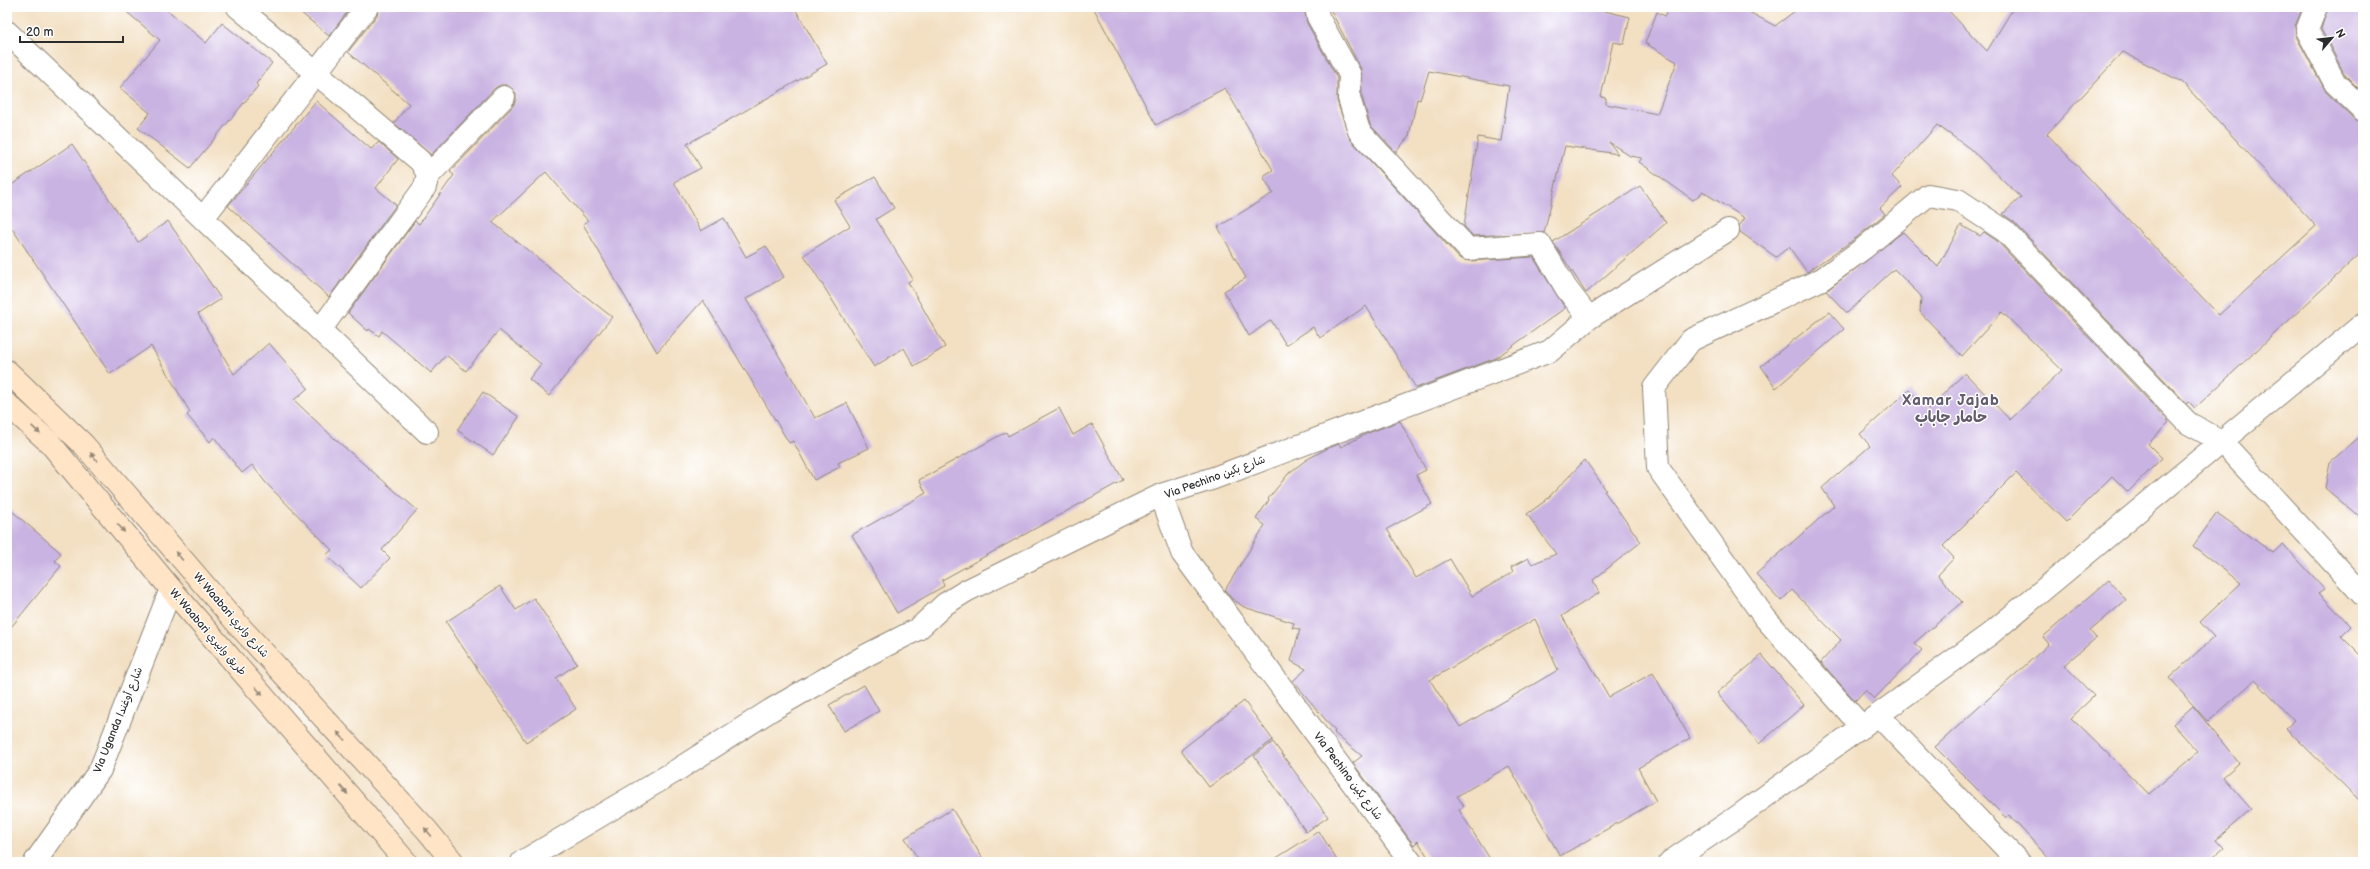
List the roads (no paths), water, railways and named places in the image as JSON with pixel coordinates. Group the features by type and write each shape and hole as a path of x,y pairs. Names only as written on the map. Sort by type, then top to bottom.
{"main road":[{"name":"W. Waabari شارع وابري","path":"7,371 84,445 242,629 426,829 454,862"},
{"name":"W. Waabari طريق وابيري","path":"7,404 50,443 171,589 406,862"}],"street":[{"path":"238,7 420,162 428,176"},
{"path":"203,218 367,7"},
{"path":"1316,7 1318,17 1350,75 1349,98 1359,131 1468,249 1540,244 1566,288 1589,318"},
{"path":"2316,7 2306,30 2334,83 2363,110"},
{"path":"7,32 427,432"},
{"path":"320,330 426,187 428,176 504,97"},
{"path":"2019,862 1870,721 1765,618 1658,468 1654,388 1691,340 1822,279 1864,248 1928,195 1958,200 2005,231 2188,423 2221,441 2363,595"},
{"name":"Via Pechino شارع بكين","path":"1411,862 1182,553 1161,495 1214,478 1550,351 1589,318 1728,230"},
{"path":"1670,862 1737,817 1990,634 2363,324"},
{"path":"522,862 674,772 770,710 868,654 918,629 945,604 966,591 1161,495"},
{"name":"Via Uganda شارع أوغندا","path":"35,862 100,770 171,589"}],"district":[{"name":"Xamar Jajab حامار جاباب","path":"1951,408"}]}
